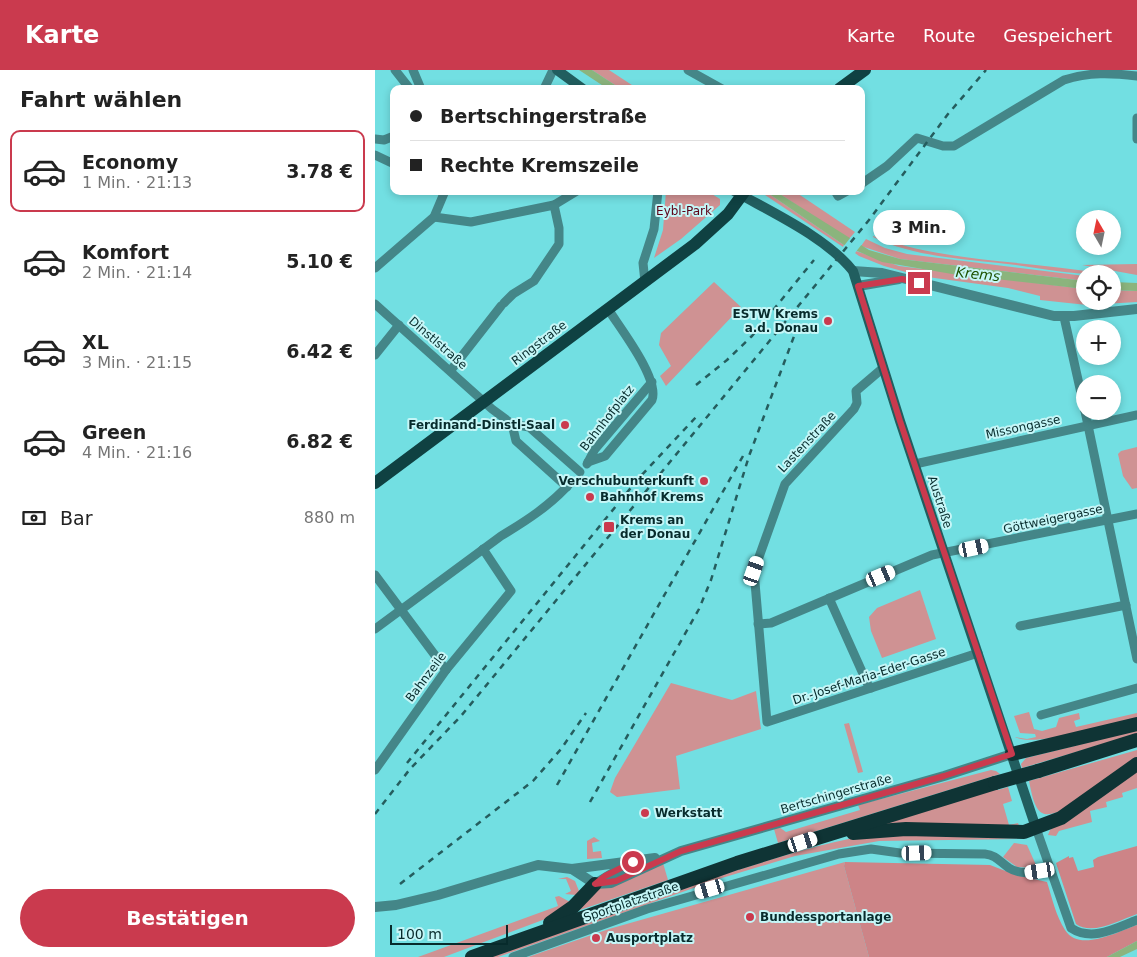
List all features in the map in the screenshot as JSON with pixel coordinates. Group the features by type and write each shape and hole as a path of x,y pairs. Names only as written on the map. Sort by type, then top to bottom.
{"highway":[{"path":"1012,754 1137,724"},
{"path":"1038,771 1137,740"},
{"path":"472,957 672,885 819,836 995,783 1137,745"},
{"path":"819,836 906,829 1013,833 1036,828 1061,818 1137,764"},
{"path":"531,935 573,906 595,884"}],"main road":[{"path":"557,70 578,85"},
{"path":"844,85 865,70"},
{"name":"Ringstraße","path":"375,483 645,282 717,225 739,195"},
{"name":"Austraße","path":"743,195 837,254 853,271 944,554 1036,828"}],"street":[{"path":"395,70 407,85"},
{"path":"413,70 419,85"},
{"path":"546,85 553,70"},
{"path":"688,70 714,85"},
{"path":"704,70 705,81"},
{"path":"865,181 887,166 917,138 943,146 954,146 1054,85 1079,73 1137,76"},
{"path":"1137,118 1137,139"},
{"path":"375,139 384,140 390,138"},
{"path":"375,155 390,162"},
{"path":"375,268 435,217 443,195"},
{"path":"435,217 471,222 554,205 570,195"},
{"path":"645,282 643,263 654,229 657,195"},
{"path":"451,370 502,305 516,291 534,282 552,256 559,244 559,228 554,205"},
{"path":"853,271 882,272 902,279 1064,317 1137,309"},
{"path":"858,286 902,279"},
{"name":"Dinstlstraße","path":"375,304 485,401"},
{"name":"Bahnhofplatz","path":"375,629 501,536 516,528 573,480 588,462 595,449 652,382 608,309"},
{"path":"1064,317 1077,375"},
{"path":"375,355 399,325"},
{"name":"Lastenstraße","path":"767,722 754,571 785,484 854,409 857,403 856,390 883,368"},
{"path":"485,401 512,424 529,428 573,480"},
{"name":"Missongasse","path":"915,464 1137,415"},
{"path":"1087,420 1137,658"},
{"path":"512,424 516,441 573,480"},
{"name":"Göttweigergasse","path":"758,624 771,623 916,561 1137,514"},
{"name":"Bahnzeile","path":"375,770 446,670 511,591 483,549"},
{"path":"375,575 446,670"},
{"path":"829,598 871,688"},
{"path":"1020,626 1126,605"},
{"name":"Dr.-Josef-Maria-Eder-Gasse","path":"767,722 978,653"},
{"path":"1041,715 1137,688"},
{"name":"Bertschingerstraße","path":"375,907 397,905 430,897 538,865 572,869 666,856 944,776 1012,754"},
{"name":"Austraße","path":"1036,828 1071,928 1077,933 1094,935 1137,920"},
{"name":"Sportplatzstraße","path":"513,957 671,901 775,870 861,850 900,853 985,854 993,855 1017,872 1029,873 1050,869"},
{"name":"Bertschingerstraße","path":"572,869 595,884 616,881 666,856"},
{"name":"Bertschingerstraße","path":"595,884 605,876 633,862"}],"green space":[{"path":"592,70 609,70 632,85 615,85"},
{"name":"Eybl-Park","path":"666,195 714,195 720,199 720,205 681,239 654,258 663,230"},
{"path":"765,195 771,195 844,245 843,247"},
{"path":"781,195 800,195 855,232 849,239"},
{"path":"873,237 901,245 958,256 1076,269 1076,273 925,254"},
{"path":"866,239 885,248 907,254 1076,275 1076,280 900,259 861,246"},
{"path":"856,251 899,266 1076,288 1076,304 1040,300 1040,296 1008,288 920,276 884,266 855,253"},
{"path":"1137,264 1137,275 1121,272 1121,265 1082,265"},
{"path":"714,282 741,307 666,386 660,376 671,366 659,345 661,333"},
{"path":"1121,290 1137,291 1137,302 1121,303"},
{"path":"1137,447 1137,488 1132,489 1123,476 1118,454 1121,451"},
{"path":"920,590 936,639 882,658 871,631 869,617 877,608"},
{"path":"671,683 732,700 756,691 761,729 676,756 680,789 617,797 610,792 615,778"},
{"path":"1029,712 1034,729 1042,731 1056,727 1059,718 1079,713 1080,719 1074,721 1076,727 1137,713 1137,719 1093,730 1038,740 1024,740 1015,737 1027,739 1036,737 1035,734 1020,733 1014,716"},
{"path":"849,723 863,772 858,773 844,724"},
{"path":"1137,727 1137,734 1022,768 1021,764 1026,758 1086,743"},
{"path":"1137,750 1137,760 1075,804 1050,814 1042,813 1037,808 1029,781"},
{"path":"1137,769 1137,788 1122,793 1123,797 1106,802 1107,807 1090,811 1092,822 1059,831 1056,836 1048,835 1055,826"},
{"path":"991,770 1000,774 778,843 774,829 779,827 786,832 860,810 858,805"},
{"path":"1008,787 1012,801 1003,804 1009,825 1018,823 1020,828 877,826 997,789"},
{"path":"878,834 1024,839 879,841 795,856 722,878 498,957 488,957 731,872 822,845"},
{"path":"594,837 600,841 592,843 593,852 601,851 602,858 587,859 587,841"},
{"path":"1014,843 1027,845 1036,865 1034,868 1017,867 1003,857"},
{"name":"Bundessportanlage","path":"845,862 844,866 869,957 528,957 609,929"},
{"path":"663,863 668,880 577,911 595,890"},
{"path":"567,877 575,881 579,891 576,895 565,894 571,891 566,879 558,879"},
{"path":"559,896 570,902 548,918 444,957 418,957 558,906 555,897"}],"shaded area":[{"path":"1137,846 1137,914 1098,928 1083,927 1076,924 1056,863 1069,856 1069,858 1073,857 1078,871 1094,867 1093,860 1098,857"},
{"path":"845,862 990,865 1016,875 1047,882 1059,919 1071,937 1080,940 1100,938 1137,925 1137,941 1107,957 869,957 844,866"}],"water":[{"path":"579,70 592,70 615,85 602,85"},
{"name":"Krems","path":"771,195 781,195 869,250 900,259 1076,280 1076,288 952,274 882,262 844,245"},
{"path":"1121,282 1137,283 1137,291 1121,290"},
{"path":"1137,941 1137,949 1120,957 1107,957"}],"pier":[{"path":"851,237 862,244 855,253 843,247"}],"railway":[{"path":"375,814 410,769 461,716 869,220 948,114 986,70"},
{"path":"696,385 727,360 752,336 814,260"},
{"path":"590,802 699,609 711,580 749,456 796,331"},
{"path":"407,763 638,479 697,416"},
{"path":"557,785 743,456"},
{"path":"400,884 533,781 561,749 586,713"}],"place":[{"name":"ESTW Krems a.d. Donau","path":"828,321"},
{"name":"Ferdinand-Dinstl-Saal","path":"565,425"},
{"name":"Verschubunterkunft","path":"704,481"},
{"name":"Bahnhof Krems","path":"590,497"},
{"name":"Krems an der Donau","path":"609,527"},
{"name":"Werkstatt","path":"645,813"},
{"name":"Bundessportanlage","path":"750,917"},
{"name":"Ausportplatz","path":"596,938"}],"route":[{"path":"633,862 605,876 595,884 611,883 666,856 681,851 986,764 1012,754 900,421 858,286 902,279 919,283"}]}
